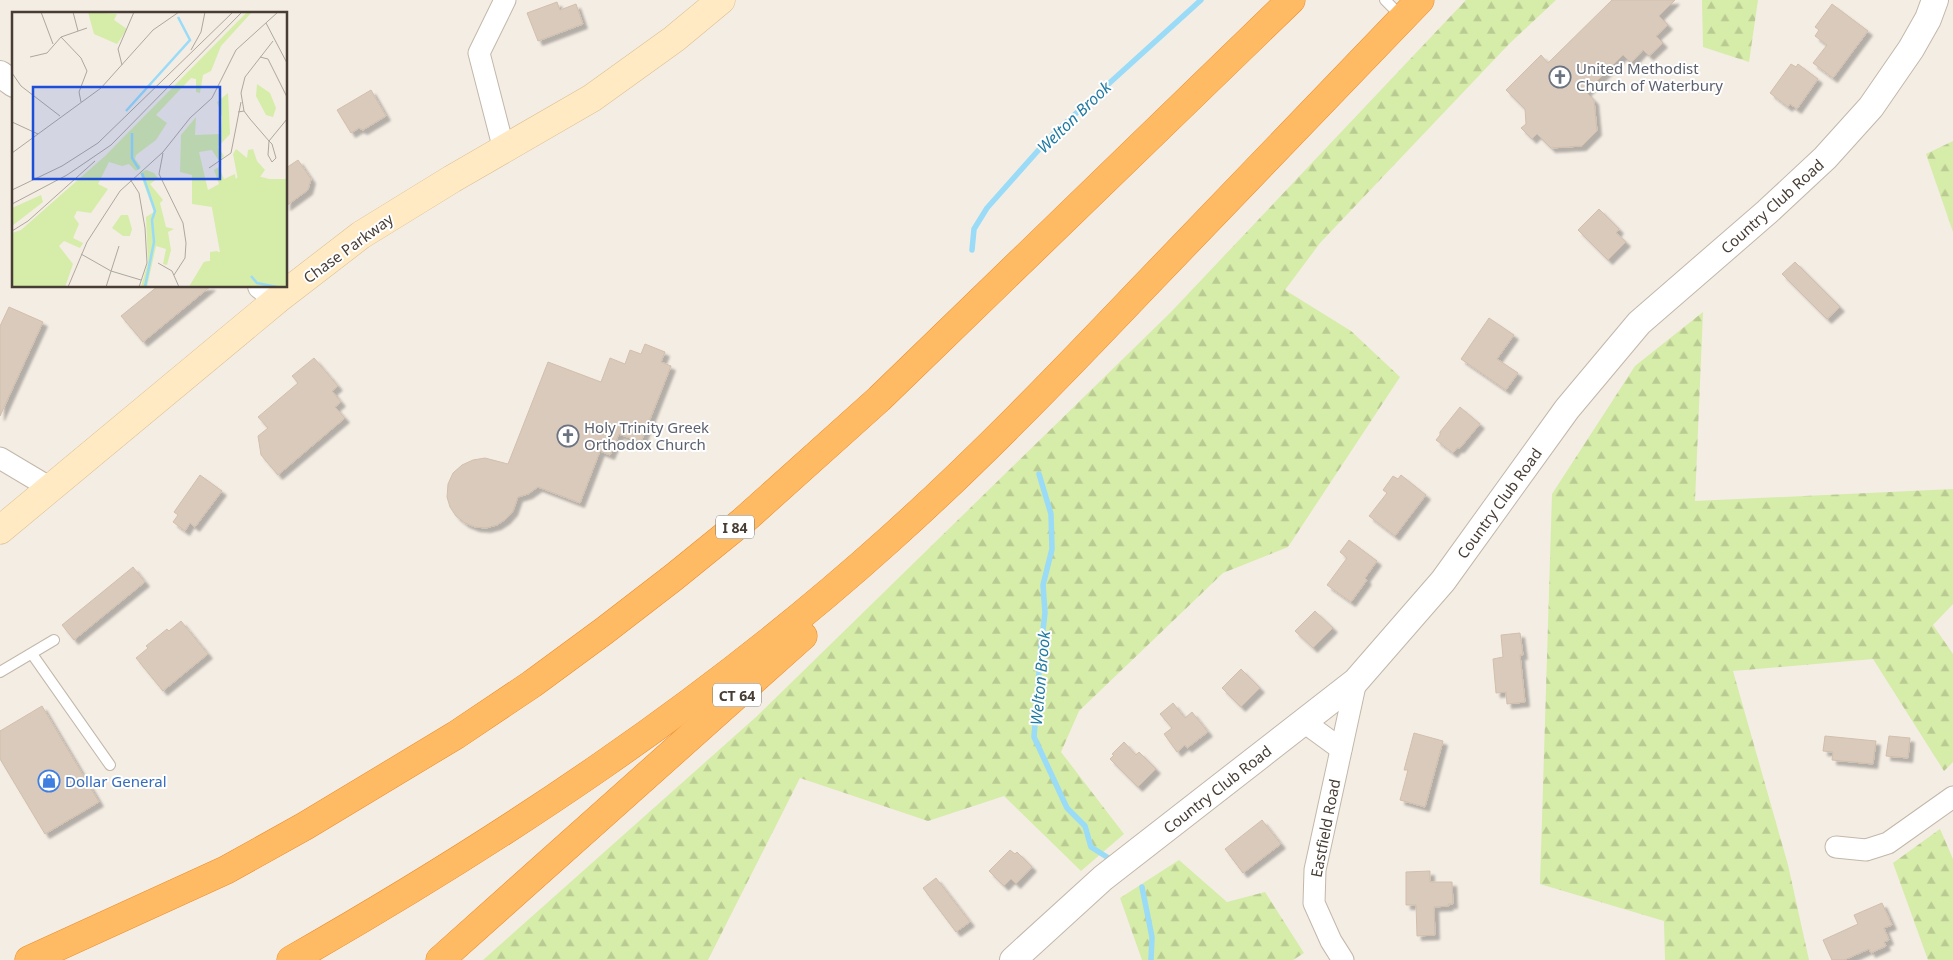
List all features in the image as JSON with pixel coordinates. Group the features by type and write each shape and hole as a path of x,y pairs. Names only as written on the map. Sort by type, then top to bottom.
{"highway":[{"name":"I 84","path":"35,960 88,932 226,870 381,782 532,684 674,578 812,460 879,399 1291,0"},
{"path":"291,960 436,874 666,720 740,664 876,552 955,479 1019,416 1403,6"},
{"name":"CT 64","path":"440,960 835,608 898,546 1019,416"},
{"path":"29,960 88,932"}],"main road":[{"name":"Chase Parkway","path":"288,282 405,207 592,98 674,39 721,0"},
{"name":"Chase Parkway","path":"0,530 52,489 270,293"}],"street":[{"path":"504,150 478,53 505,0"},
{"name":"Country Club Road","path":"1013,960 1103,878 1356,681 1443,581 1567,409 1639,323 1767,212 1825,158 1871,107 1911,49 1928,19 1935,0"},
{"path":"0,74 12,83"},
{"path":"0,458 52,489"},
{"name":"Eastfield Road","path":"1343,960 1331,940 1314,902 1315,870 1356,681"},
{"path":"1304,722 1341,749"},
{"path":"1836,847 1866,850 1888,843 1953,797"}],"lane":[{"path":"0,672 54,640"},
{"path":"32,654 110,765"}],"green space":[{"path":"1466,0 1556,0 1509,44 1320,243 1285,290 1351,331 1400,377 1288,547 1223,573 1079,711 1061,752 1124,834 1081,871 1004,796 928,821 800,778 708,960 483,960 756,717 1171,312"},
{"path":"1702,0 1758,0 1749,62 1703,47"},
{"path":"1953,141 1953,232 1926,154"},
{"path":"1703,312 1695,501 1953,489 1953,604 1933,625 1953,654 1953,762 1944,771 1873,659 1733,671 1788,865 1809,960 1665,960 1664,921 1540,884 1552,494 1635,366"},
{"path":"1940,829 1953,859 1953,960 1928,960 1893,863"},
{"path":"1179,860 1227,902 1265,892 1304,953 1293,960 1142,960 1120,898"}],"building":[{"name":"United Methodist Church of Waterbury","path":"1612,0 1675,0 1659,16 1668,25 1656,36 1663,43 1649,56 1643,50 1631,63 1623,55 1586,92 1594,100 1597,131 1582,146 1551,148 1537,134 1532,139 1521,128 1526,124 1525,109 1506,90 1541,55 1548,63"},
{"path":"557,2 560,10 576,4 583,24 538,41 527,13"},
{"path":"1832,4 1868,31 1833,78 1813,63 1827,45 1815,36 1819,30 1815,27"},
{"path":"1791,64 1796,67 1798,64 1818,79 1797,109 1790,104 1788,107 1770,93"},
{"path":"371,90 386,116 363,130 359,128 351,133 337,110"},
{"path":"298,160 311,179 308,190 288,205 288,167"},
{"path":"1599,209 1619,229 1616,233 1626,242 1608,260 1578,230"},
{"path":"1795,262 1840,307 1827,319 1782,274"},
{"path":"156,288 209,288 143,342 121,316"},
{"path":"9,307 43,322 0,416 0,326"},
{"path":"1489,318 1514,335 1497,359 1518,373 1506,390 1461,359"},
{"name":"Holy Trinity Greek Orthodox Church","path":"645,344 665,352 661,362 671,366 641,442 619,434 610,455 600,451 580,503 538,487 528,494 518,497 513,511 497,525 486,528 475,527 465,523 456,516 450,507 447,497 448,484 453,473 462,465 473,460 485,458 508,464 548,362 601,382 610,358 625,364 630,350 641,354"},
{"path":"314,358 338,386 332,391 341,402 335,407 345,418 278,475 261,455 258,436 268,428 258,417 298,383 292,376"},
{"path":"1460,407 1480,424 1460,448 1457,448 1453,453 1436,440"},
{"path":"200,475 222,491 195,527 190,523 185,531 173,522 178,515 174,512"},
{"path":"1401,475 1426,495 1395,536 1369,516 1387,493 1383,490 1393,476 1398,479"},
{"path":"1349,540 1377,561 1365,578 1367,580 1351,602 1327,585 1347,558 1340,552"},
{"path":"133,567 145,582 74,640 62,625"},
{"path":"1315,611 1333,628 1313,648 1295,631"},
{"path":"181,621 208,654 163,691 136,658 148,648 146,646 167,629 169,631"},
{"path":"1520,633 1523,655 1520,655 1525,702 1507,704 1506,692 1496,693 1493,659 1503,657 1501,635"},
{"path":"1241,669 1260,688 1241,707 1222,688"},
{"path":"1173,703 1185,718 1192,712 1208,732 1187,748 1185,745 1177,752 1164,734 1172,728 1160,714"},
{"name":"Dollar General","path":"42,706 99,802 45,834 0,759 0,731"},
{"path":"1414,733 1443,741 1425,807 1400,800 1408,770 1404,770"},
{"path":"1825,736 1876,741 1873,764 1832,760 1833,752 1823,751"},
{"path":"1889,736 1910,738 1908,758 1886,756"},
{"path":"1124,742 1136,755 1139,752 1156,769 1138,787 1110,759 1114,755 1112,754"},
{"path":"1262,820 1281,844 1243,873 1225,849"},
{"path":"1010,850 1015,854 1017,852 1032,867 1016,884 1011,879 1004,886 989,871"},
{"path":"1430,871 1430,882 1452,882 1453,904 1434,907 1435,935 1417,936 1416,905 1406,905 1406,872"},
{"path":"936,878 970,922 956,932 923,888"},
{"path":"1882,903 1892,925 1884,928 1889,940 1884,942 1886,946 1871,953 1869,949 1844,960 1832,960 1823,940 1858,924 1854,915"}],"waterway":[{"name":"Welton Brook","path":"972,250 974,229 987,208 1051,136 1201,0"},
{"name":"Welton Brook","path":"1039,474 1051,514 1052,549 1043,585 1045,613 1034,737 1067,808 1085,826 1091,847 1110,859"},
{"name":"Welton Brook","path":"1142,887 1152,937 1151,960"}],"place":[{"name":"United Methodist Church of Waterbury","path":"1560,77"},
{"name":"Holy Trinity Greek Orthodox Church","path":"568,436"},
{"name":"Dollar General","path":"49,781"}]}
